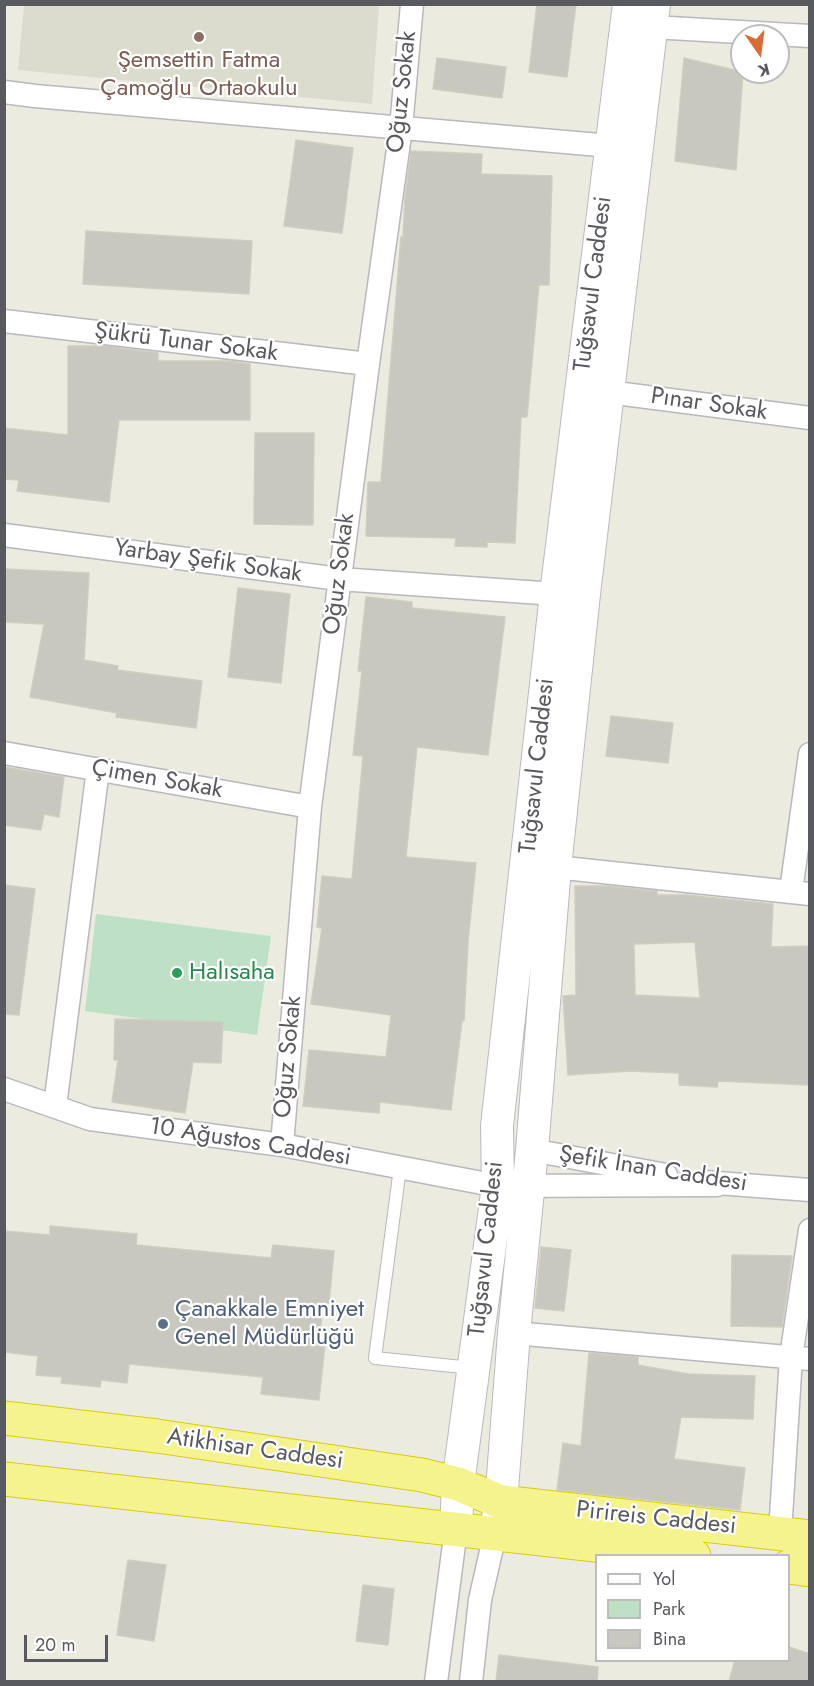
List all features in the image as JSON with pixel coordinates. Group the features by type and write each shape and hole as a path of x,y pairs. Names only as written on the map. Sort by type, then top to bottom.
{"highway":[{"name":"Atikhisar Caddesi","path":"4,1418 180,1439 422,1475 458,1484 501,1502"},
{"path":"4,1479 495,1534"},
{"name":"Pirireis Caddesi","path":"501,1502 795,1535"},
{"name":"Pirireis Caddesi","path":"495,1534 676,1554"},
{"path":"790,1567 810,1570"}],"main road":[{"name":"Tuğsavul Caddesi","path":"456,1529 458,1484 473,1368 513,1186 497,1126 556,594 628,4"},
{"path":"495,1534 501,1502 513,1333 513,1186 532,1150 555,867 653,16"}],"street":[{"name":"Oğuz Sokak","path":"282,1145 310,807 401,128 412,4"},
{"path":"653,16 810,36"},
{"path":"4,92 611,146"},
{"name":"Şükrü Tunar Sokak","path":"4,321 368,364"},
{"name":"Pınar Sokak","path":"608,392 810,418"},
{"name":"Yarbay Şefik Sokak","path":"4,534 339,579 556,594"},
{"name":"Çimen Sokak","path":"4,753 310,807"},
{"path":"555,867 800,892 810,754"},
{"path":"55,1106 98,769"},
{"name":"10 Ağustos Caddesi","path":"4,1089 90,1119 282,1145 400,1168 513,1186 717,1185"},
{"name":"Şefik İnan Caddesi","path":"532,1150 717,1185 810,1190"},
{"path":"795,1535 800,1358 810,1230"},
{"path":"513,1333 800,1358"},
{"path":"436,1682 456,1529"},
{"path":"471,1682 480,1600 495,1534"}],"lane":[{"path":"400,1168 375,1358 473,1368"}],"shaded area":[{"name":"Şemsettin Fatma Çamoğlu Ortaokulu","path":"24,5 379,5 372,104 18,70"}],"green space":[{"name":"Halısaha","path":"96,914 271,936 257,1035 85,1011"}],"building":[{"path":"537,4 576,4 567,77 529,72"},
{"path":"437,58 506,67 502,98 433,89"},
{"path":"684,58 730,69 730,84 742,84 736,170 675,161"},
{"path":"296,140 353,148 342,233 284,226"},
{"path":"411,151 482,154 481,174 552,176 549,285 539,285 527,417 521,417 515,543 487,542 487,547 455,546 456,538 366,536 368,482 381,482 401,237 403,237"},
{"path":"86,231 252,241 249,294 83,284"},
{"path":"68,346 104,346 158,353 158,361 229,361 250,364 250,420 119,420 109,502 17,491 19,480 4,479 4,428 68,435"},
{"path":"255,433 314,433 313,525 254,524"},
{"path":"4,569 89,573 84,660 118,666 117,670 202,681 196,728 116,717 117,713 30,697 44,624 4,622"},
{"path":"238,588 290,594 281,683 228,677"},
{"path":"366,597 412,602 412,608 505,617 488,755 417,747 406,857 476,863 468,942 464,1021 462,1021 451,1110 380,1102 379,1113 303,1106 309,1050 386,1057 391,1015 311,1004 322,928 317,927 322,876 352,879 363,756 353,755 362,671 358,671"},
{"path":"611,716 673,723 668,763 606,756"},
{"path":"4,767 64,777 59,817 44,814 41,830 4,825"},
{"path":"4,885 35,889 19,1015 4,1014"},
{"path":"575,886 606,886 657,891 657,895 687,895 773,904 771,947 810,946 810,1085 718,1081 717,1087 679,1085 679,1073 629,1071 568,1075 563,996 576,995","holes":["695,942 700,998 635,995 634,944"]},
{"path":"115,1019 223,1022 221,1063 193,1062 185,1113 112,1102 118,1060 114,1060"},
{"name":"Çanakkale Emniyet Genel Müdürlüğü","path":"50,1226 137,1234 136,1245 271,1258 273,1245 334,1251 329,1303 323,1303 319,1345 325,1345 319,1400 261,1394 263,1377 129,1364 127,1383 101,1380 100,1387 61,1383 62,1377 36,1375 38,1356 4,1352 4,1231 50,1235"},
{"path":"541,1247 571,1250 564,1311 535,1308"},
{"path":"732,1255 792,1256 782,1327 731,1326"},
{"path":"589,1353 638,1357 638,1365 688,1374 755,1376 753,1419 681,1417 674,1459 745,1468 740,1510 557,1490 563,1443 581,1446"},
{"path":"128,1560 166,1565 154,1641 117,1635"},
{"path":"363,1585 394,1589 388,1645 356,1641"},
{"path":"790,1647 810,1654 810,1682 729,1682 734,1662 790,1662"},
{"path":"499,1655 598,1667 597,1682 496,1682"}],"place":[{"name":"Şemsettin Fatma Çamoğlu Ortaokulu","path":"199,37"},
{"name":"Halısaha","path":"177,973"},
{"name":"Çanakkale Emniyet Genel Müdürlüğü","path":"163,1324"}]}
